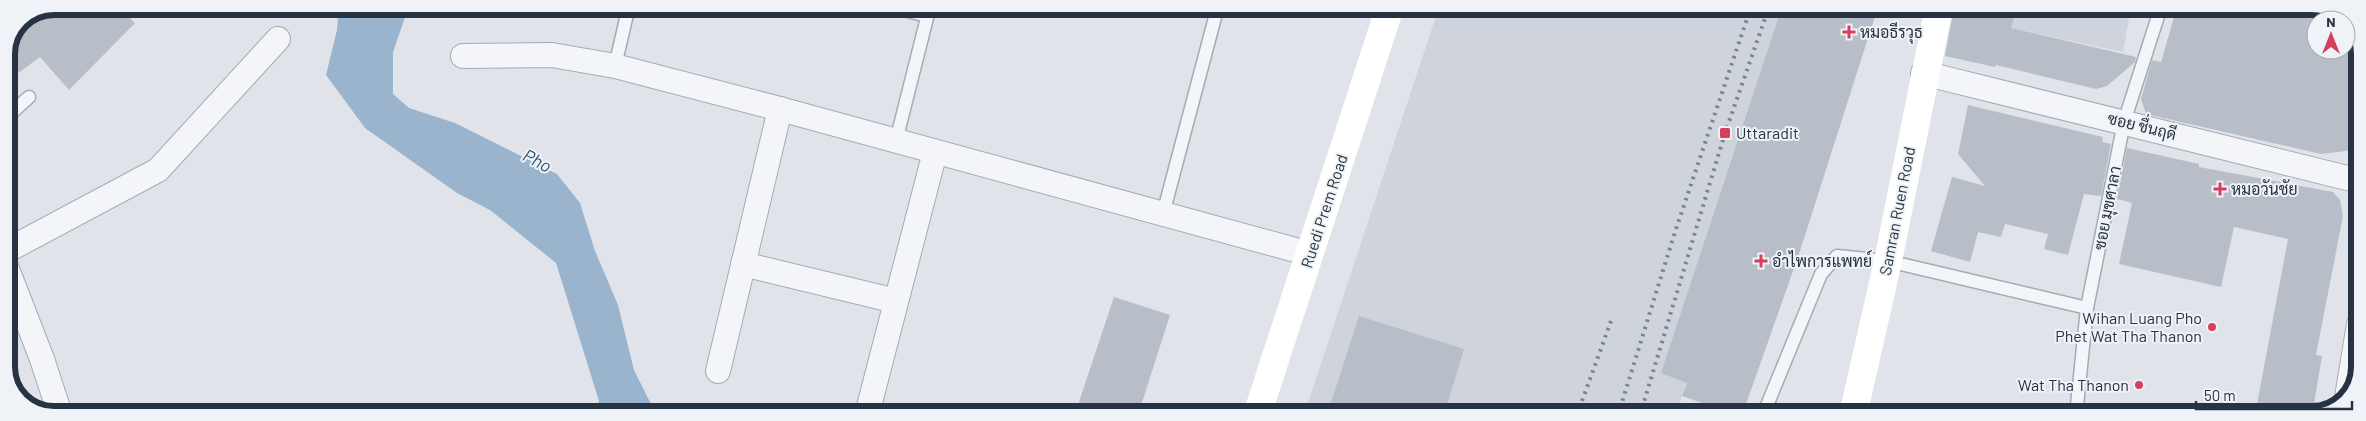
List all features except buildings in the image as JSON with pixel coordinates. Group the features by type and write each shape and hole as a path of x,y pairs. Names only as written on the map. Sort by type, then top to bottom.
{"main road":[{"name":"Ruedi Prem Road","path":"1261,406 1387,15"},
{"name":"Samran Ruen Road","path":"1854,406 1888,261 1936,15"}],"street":[{"path":"15,246 158,170 278,38"},
{"path":"463,56 552,55 614,66 780,109 1310,254"},
{"name":"ซอย ชื่นฤดี","path":"1924,73 2351,179"},
{"path":"718,371 780,109"},
{"path":"869,406 935,152"},
{"path":"743,264 896,301"},
{"path":"15,292 42,359 55,406"}],"lane":[{"path":"614,66 627,15"},
{"path":"896,141 927,15"},
{"path":"1163,214 1216,15"},
{"name":"ซอย มุขศาลา","path":"2077,406 2087,308 2124,122 2158,15"},
{"path":"15,110 29,97"},
{"path":"1767,406 1821,274 1837,256 1888,261 2087,308"}],"shaded area":[{"path":"1436,15 1801,15 1679,406 1307,406"},
{"path":"2015,15 2130,15 2123,52 2011,28"}],"water":[{"path":"338,15 406,15 393,52 393,94 409,108 455,123 557,174 580,203 595,251 618,305 634,370 652,406 597,406 599,401 556,263 490,210 457,193 365,128 326,75 337,30"}],"railway":[{"path":"1621,406 1675,232 1748,15"},
{"path":"1643,406 1725,133 1766,15"},
{"path":"1580,406 1611,321"}],"place":[{"name":"หมอธีรวุธ","path":"1849,32"},
{"name":"Uttaradit","path":"1725,133"},
{"name":"หมอวันชัย","path":"2220,189"},
{"name":"อำไพการแพทย์","path":"1761,261"},
{"name":"Wihan Luang Pho Phet Wat Tha Thanon","path":"2212,327"},
{"name":"Wat Tha Thanon","path":"2139,385"}],"water label":[{"name":"Pho","path":"537,161"}]}
